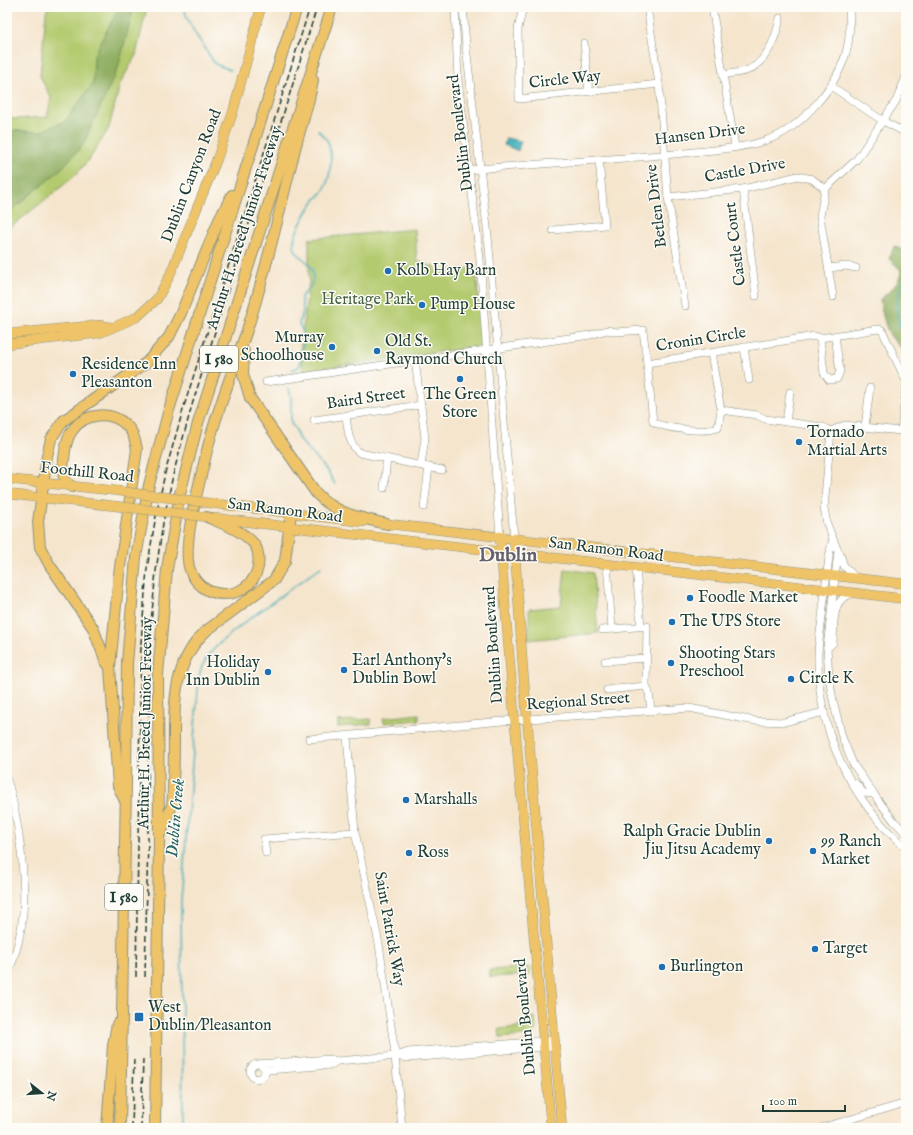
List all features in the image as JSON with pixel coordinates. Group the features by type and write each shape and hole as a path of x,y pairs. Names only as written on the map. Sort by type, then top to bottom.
{"highway":[{"name":"Arthur H. Breed Junior Freeway","path":"120,1128 129,627 142,521 153,470 168,413 297,7"},
{"name":"Arthur H. Breed Junior Freeway","path":"155,1128 159,841 158,712 160,640 167,569 180,494 198,423 332,7"},
{"path":"207,517 243,534 254,544 258,553 259,562 252,580 238,592 220,594 212,592 198,584 189,568 188,544 205,458 265,273 294,151 309,99 316,56"},
{"path":"110,667 106,662 93,628 49,564 40,547 38,522 51,439 63,421 146,362 169,337 181,313 219,220 241,182"},
{"path":"248,326 243,361 243,374 250,398 265,421 313,488 329,506 347,514 387,524"},
{"path":"72,487 67,483 63,476 66,449 72,431 78,423 94,416 110,416 125,424 131,431 137,449 119,574 110,667 118,786 125,801"},
{"path":"159,841 172,804 175,754 175,699 179,672 184,660 197,639 274,580 285,561 291,513"},
{"path":"106,1128 113,1044 122,993"}],"main road":[{"name":"Dublin Canyon Road","path":"7,344 100,333 112,327 124,324 147,310 157,299 169,277 217,159 233,112 261,7"},
{"name":"Dublin Canyon Road","path":"7,334 99,325 112,327"},
{"name":"Foothill Road","path":"7,480 163,497"},
{"name":"Foothill Road","path":"7,494 160,512"},
{"name":"San Ramon Road","path":"163,497 906,584"},
{"name":"San Ramon Road","path":"160,512 906,599"},
{"name":"Dublin Boulevard","path":"500,536 514,720 532,903 551,1128"},
{"name":"Dublin Boulevard","path":"514,538 527,720 562,1128"},
{"path":"530,885 543,899"},
{"path":"532,903 538,903 544,914"}],"street":[{"name":"Dublin Boulevard","path":"455,7 458,80 478,235 500,536"},
{"name":"Dublin Boulevard","path":"463,7 466,46 481,169 514,538"},
{"name":"Circle Way","path":"523,7 518,30 519,99 659,84"},
{"name":"Betlen Drive","path":"647,7 659,84 668,196 685,306"},
{"path":"712,7 735,147"},
{"name":"Hansen Drive","path":"469,170 665,155 735,147 768,140 793,126 812,108 831,86 847,50 849,7"},
{"path":"723,75 748,70 763,58 776,37 780,18"},
{"path":"584,43 588,92"},
{"path":"833,297 820,216 825,189 857,159 896,100 906,77"},
{"path":"831,86 883,121 906,134"},
{"path":"553,230 605,225 599,160"},
{"name":"Castle Drive","path":"668,196 743,189 798,176 812,180 825,189"},
{"name":"Castle Court","path":"743,189 756,296"},
{"name":"Dublin Boulevard","path":"478,235 482,236 484,252 489,256"},
{"path":"829,268 846,266 856,268"},
{"name":"Cronin Circle","path":"721,410 718,428 710,431 661,426 653,422 647,363 815,336 820,338 878,329 882,330 906,381"},
{"path":"266,382 590,335 607,330 616,332 643,330 647,363"},
{"path":"820,338 824,373 829,380 837,378 840,371 835,336"},
{"path":"744,347 749,380"},
{"path":"711,353 721,410 757,415 765,419 823,427 831,431 845,425 901,431 905,413 906,388"},
{"path":"415,360 425,438 420,465"},
{"path":"865,427 870,388"},
{"path":"786,422 790,392"},
{"name":"Baird Street","path":"314,420 421,405"},
{"path":"346,416 350,443 360,453 442,470"},
{"path":"831,431 824,508 832,542 831,575 818,655 824,712 837,754 847,776 863,802 878,821 906,848"},
{"path":"384,488 387,458"},
{"path":"424,507 429,467"},
{"path":"832,542 842,556 844,566 856,578"},
{"path":"831,575 838,551"},
{"path":"607,564 612,629"},
{"path":"636,568 641,626"},
{"path":"829,590 827,648 829,676 842,737 854,764 873,794 894,821 906,833"},
{"path":"827,648 833,643 836,611 839,603 844,597 854,593"},
{"path":"602,630 647,626 646,686 649,693 650,711"},
{"path":"604,661 646,658"},
{"path":"607,690 646,686"},
{"name":"Regional Street","path":"309,739 514,720 689,708 755,721 784,722 824,712"},
{"name":"Saint Patrick Way","path":"347,736 355,832 377,932 395,1056 402,1128"},
{"path":"847,776 864,793 873,794"},
{"path":"7,780 16,814 25,890 22,928 18,948 7,976"},
{"path":"266,853 264,838 355,832"},
{"path":"337,1061 331,1064 268,1070 259,1079 255,1079 250,1075 250,1069 253,1066 261,1065 330,1059 337,1061 395,1056 408,1058 555,1043"},
{"path":"261,1065 265,1072"},
{"path":"821,1128 906,1103"}],"green space":[{"path":"48,7 147,7 136,55 120,84 109,128 91,157 75,176 7,230 7,117 15,119 47,117 51,98 40,76 46,12"},
{"path":"119,7 134,7 118,68 83,145 60,170 7,214 7,130 39,132 65,121 93,83 94,55"},
{"name":"Heritage Park","path":"415,229 417,262 423,262 428,266 435,266 436,271 476,268 482,346 303,371 300,351 309,281 309,239"},
{"path":"894,246 905,251 906,250 906,355 888,332 880,299 894,287 899,279 901,270 889,259"},
{"path":"565,569 593,573 598,633 529,640 529,609 561,606"},
{"path":"419,714 419,720 384,723 383,718"},
{"path":"371,719 371,724 338,727 338,721"},
{"path":"530,967 530,975 490,977 490,970"},
{"path":"535,1017 536,1029 532,1035 500,1038 499,1029 531,1026 531,1018"}],"water":[{"path":"506,138 521,141 518,151 504,145"}],"waterway":[{"name":"Dublin Creek","path":"184,7 187,18 195,33 215,64 231,70"},
{"name":"Dublin Creek","path":"292,370 299,367 305,336 299,324 303,311 301,297 310,288 313,276 312,269 309,264 296,251 294,244 295,236 313,202 324,190 328,179 330,166 330,147 326,139 318,130"},
{"path":"906,277 897,301 897,316 906,340"},
{"name":"Dublin Creek","path":"289,389 291,397 291,424 295,428 298,438 328,472 335,484"},
{"name":"Dublin Creek","path":"183,1128 181,901 199,677 202,666 209,654 222,641 245,622 321,567"}],"railway":[{"path":"136,977 141,643 147,569 155,521 165,473 185,403 310,7"},
{"path":"145,977 148,837 149,643 156,571 163,523 173,475 192,405 317,7"},
{"path":"132,1128 134,1058"},
{"path":"141,1128 143,1058"}],"place":[{"name":"Kolb Hay Barn","path":"388,271"},
{"name":"Pump House","path":"422,305"},
{"name":"Murray Schoolhouse","path":"332,347"},
{"name":"Old St. Raymond Church","path":"377,351"},
{"name":"Residence Inn Pleasanton","path":"73,374"},
{"name":"The Green Store","path":"460,379"},
{"name":"Tornado Martial Arts","path":"799,442"},
{"name":"Foodle Market","path":"690,598"},
{"name":"The UPS Store","path":"672,622"},
{"name":"Shooting Stars Preschool","path":"671,663"},
{"name":"Earl Anthony's Dublin Bowl","path":"344,670"},
{"name":"Holiday Inn Dublin","path":"268,672"},
{"name":"Circle K","path":"791,679"},
{"name":"Marshalls","path":"406,800"},
{"name":"Ralph Gracie Dublin Jiu Jitsu Academy","path":"769,841"},
{"name":"99 Ranch Market","path":"813,851"},
{"name":"Ross","path":"409,853"},
{"name":"Target","path":"815,949"},
{"name":"Burlington","path":"662,967"},
{"name":"West Dublin/Pleasanton","path":"139,1017"}],"district":[{"name":"Dublin","path":"508,555"}]}
